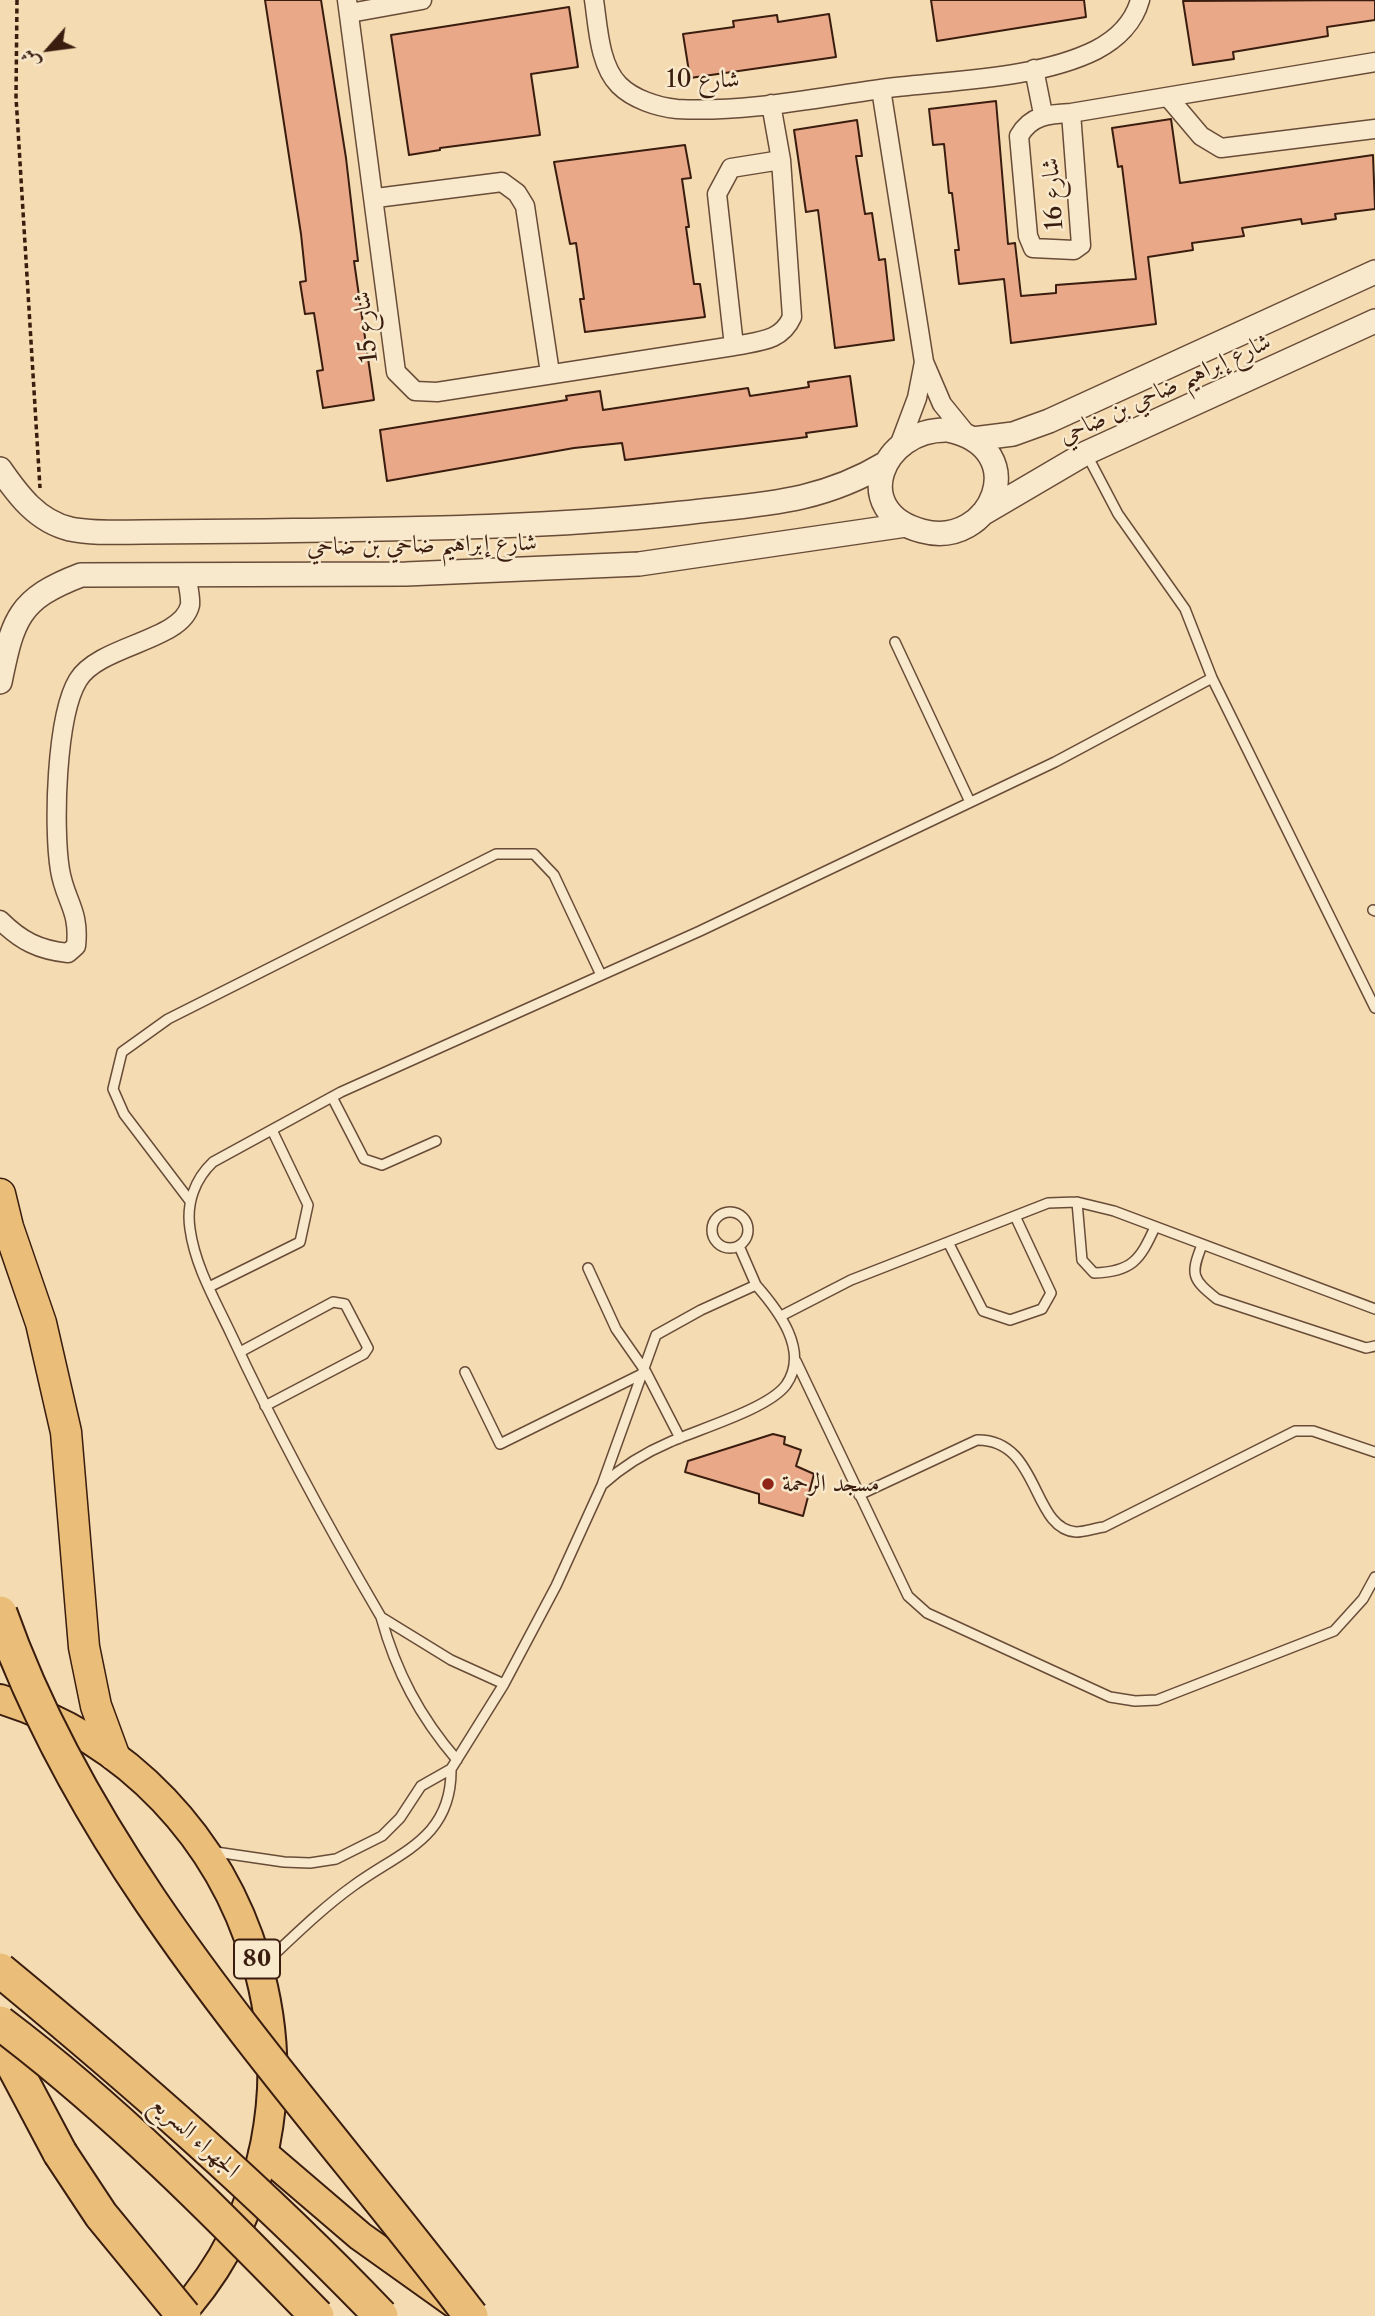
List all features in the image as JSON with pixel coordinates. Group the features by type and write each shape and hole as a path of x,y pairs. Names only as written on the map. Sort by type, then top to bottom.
{"highway":[{"path":"0,1194 8,1227 41,1323 66,1432 84,1647 96,1706 114,1755"},
{"path":"0,1613 15,1656 106,1835 217,1994 470,2316"},
{"name":"الجهراء السريع","path":"0,1969 175,2118 288,2223 381,2316"},
{"name":"الجهراء السريع","path":"0,2023 33,2048 201,2199 317,2316"},
{"path":"0,2040 60,2152 94,2205 182,2316"}],"main road":[{"name":"80","path":"0,1699 70,1727 114,1755 155,1789 207,1850 238,1907 260,1968 270,2021 273,2077 262,2153 250,2197 232,2238 182,2316"},
{"name":"الجهراء السريع","path":"262,2153 360,2236 470,2316"}],"street":[{"name":"شارع 15","path":"422,0 349,7 376,198 396,372 405,384 415,391 437,392 734,346 775,338 787,330 792,317 780,160 772,104"},
{"name":"شارع 10","path":"593,0 604,59 618,84 636,97 677,109 772,104 1034,69 1095,50 1116,37 1136,15 1140,0"},
{"path":"1034,69 1042,114 1071,113 1375,62"},
{"path":"881,89 924,362 942,404 971,438 992,457 998,477 993,497 982,514 965,527 946,533 925,532 906,525 890,511 879,483 917,398 924,362"},
{"path":"1168,97 1201,136 1221,148 1375,129"},
{"name":"شارع 16","path":"1042,114 1025,126 1019,136 1028,236 1032,248 1074,250 1081,245 1071,113"},
{"path":"734,346 717,194 731,168 780,160"},
{"path":"376,198 502,183 517,193 525,206 550,373"},
{"name":"شارع إبراهيم ضاحي بن ضاحي","path":"971,438 1013,434 1049,421 1375,272"},
{"name":"شارع إبراهيم ضاحي بن ضاحي","path":"982,514 1086,453 1375,321"},
{"path":"892,454 927,431 948,430 971,438"},
{"name":"شارع إبراهيم ضاحي بن ضاحي","path":"0,469 18,495 42,518 70,528 104,532 426,529 648,516 786,501 831,491 892,454"},
{"name":"شارع إبراهيم ضاحي بن ضاحي","path":"0,682 11,629 28,604 52,586 81,575 406,574 639,564 906,525"},
{"path":"0,920 16,936 43,950 68,953 76,946 79,923 60,870 58,788 63,712 78,678 104,656 179,622 190,604 186,573 179,559 180,544 188,532"}],"lane":[{"path":"1086,453 1118,514 1185,609 1213,678 1375,1008"},
{"path":"895,642 970,802"},
{"path":"457,1760 409,1693 388,1644 381,1617 265,1406 209,1287 189,1228 190,1201 200,1175 213,1162 332,1097 601,975 1055,762 1213,678"},
{"path":"190,1201 124,1114 113,1089 122,1052 168,1019 496,854 534,854 554,875 601,975"},
{"path":"332,1097 364,1159 382,1165 436,1141"},
{"path":"209,1287 300,1242 309,1205 272,1130"},
{"path":"1077,1202 1082,1260 1094,1273 1119,1272 1142,1255 1155,1227"},
{"path":"783,1315 851,1280 1014,1216 1048,1203 1077,1202 1155,1227 1375,1309"},
{"path":"726,1212 736,1212 744,1219 748,1229 746,1239 739,1246 729,1249 719,1245 713,1237 712,1226 717,1217 726,1212"},
{"path":"948,1242 983,1311 1010,1320 1042,1309 1051,1293 1014,1216"},
{"path":"1202,1245 1193,1267 1197,1282 1217,1299 1366,1348 1375,1346"},
{"path":"739,1246 756,1285 783,1315 796,1361 895,1575 908,1596 927,1613 1083,1686 1135,1702 1157,1700 1334,1631 1363,1599 1375,1577"},
{"path":"588,1268 615,1329 646,1372 680,1438"},
{"path":"260,1968 354,1885 392,1863 426,1835 446,1806 451,1769 504,1684 556,1586 602,1485 646,1372 656,1335 701,1310 756,1285"},
{"path":"240,1352 333,1302 345,1304 357,1322 368,1348 363,1354 265,1406"},
{"path":"602,1485 626,1463 735,1416 770,1397 786,1385 796,1361"},
{"path":"465,1372 500,1444 646,1372"},
{"path":"859,1495 977,1440 989,1440 1001,1443 1015,1454 1053,1519 1076,1532 1104,1527 1295,1431 1313,1431 1375,1452"},
{"path":"381,1617 452,1661 504,1684"},
{"path":"207,1850 284,1862 310,1863 335,1859 382,1836 400,1818 421,1786 451,1769"}],"path":[{"path":"17,0 16,97 42,518"}],"building":[{"path":"265,0 321,0 346,158 358,261 354,261 374,400 323,408 317,371 323,370 314,313 305,314 300,282 306,281 301,234"},
{"path":"931,0 1084,0 1086,17 937,41"},
{"path":"1375,0 1375,20 1327,27 1328,36 1233,52 1234,59 1193,65 1183,1"},
{"path":"569,7 578,67 531,74 540,135 440,148 409,155 391,35"},
{"path":"829,14 836,57 690,78 683,34 734,27 733,21 777,15 778,22"},
{"path":"996,101 1008,244 1015,243 1021,296 1056,293 1056,285 1136,279 1122,166 1118,167 1112,128 1171,119 1180,183 1373,155 1375,209 1335,214 1336,219 1302,224 1301,219 1242,228 1244,236 1192,243 1193,250 1148,257 1156,324 1011,343 1004,279 959,284 955,250 959,250 944,144 933,145 929,109"},
{"path":"857,120 862,156 856,156 865,214 872,213 879,260 885,259 894,340 835,348 818,210 806,212 794,130"},
{"path":"685,145 691,178 682,179 689,227 686,227 694,284 700,284 705,317 585,332 580,299 584,299 576,243 570,244 554,162"},
{"path":"850,376 857,426 806,433 807,437 625,460 622,443 574,448 387,481 380,430 567,400 566,396 600,391 603,410 748,388 750,396 809,387 808,382"},
{"name":"مسجد الرحمة","path":"773,1434 785,1437 784,1444 801,1450 796,1466 814,1474 803,1516 759,1503 759,1494 685,1472 688,1461"}],"place":[{"name":"مسجد الرحمة","path":"768,1484"}]}
